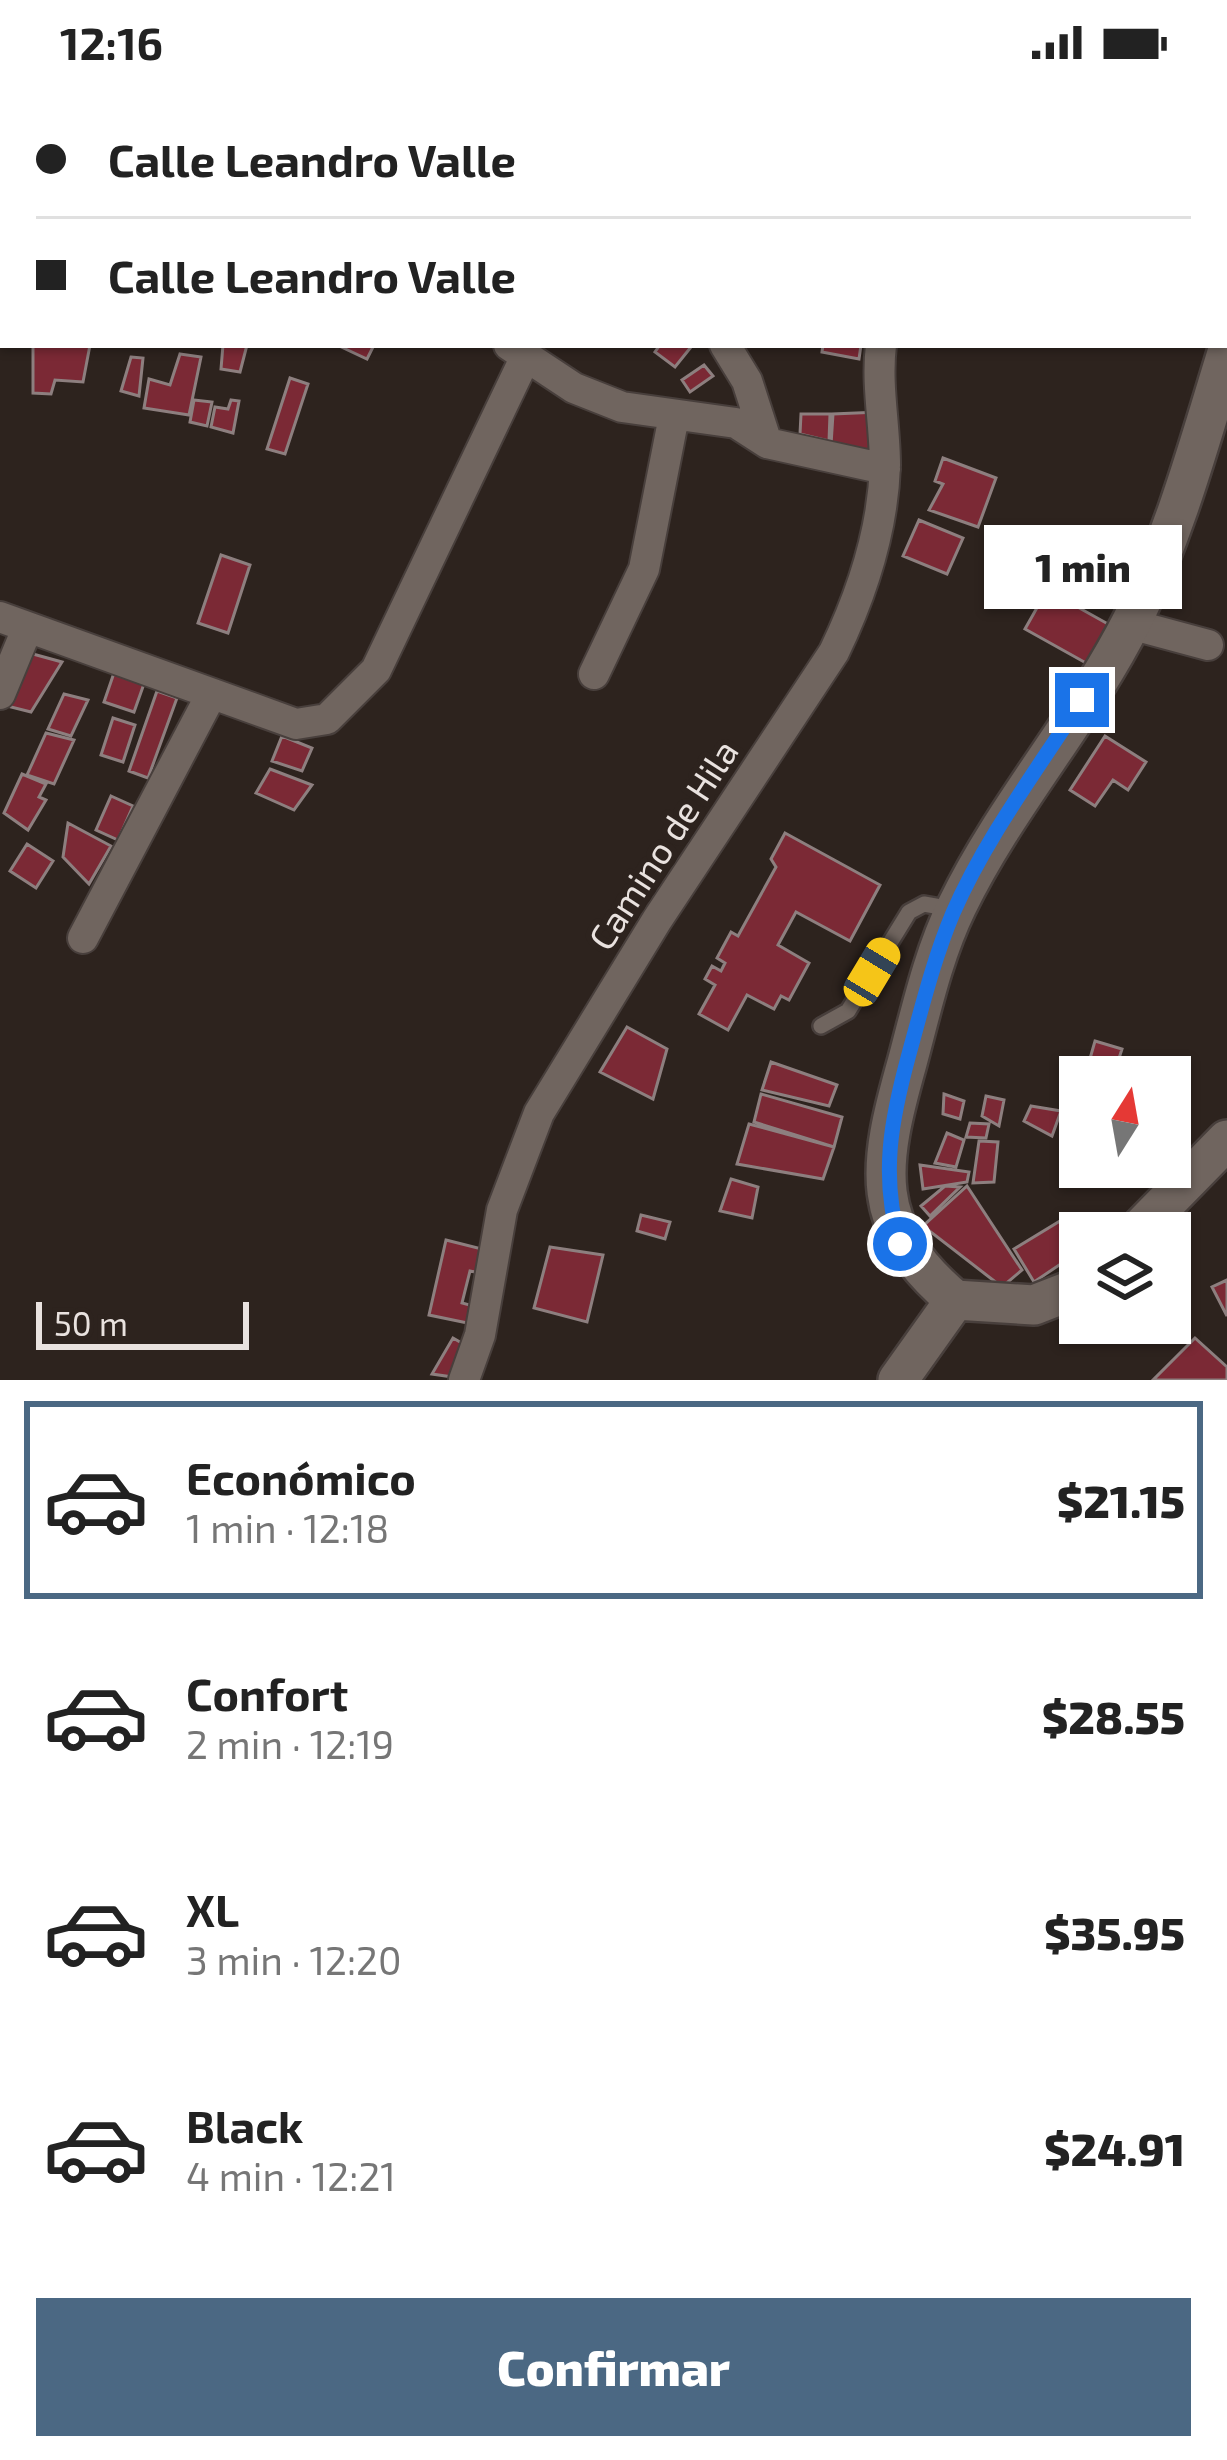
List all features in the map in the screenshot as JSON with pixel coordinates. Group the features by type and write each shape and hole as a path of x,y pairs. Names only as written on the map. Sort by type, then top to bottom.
{"street":[{"path":"726,348 747,381 767,443"},
{"name":"Camino de Hila","path":"464,1380 480,1335 502,1210 539,1113 657,920 834,652 874,548 885,469 880,348"},
{"path":"0,694 14,623 296,724 327,719 376,670 410,607 517,350 574,388 622,407 736,424 767,443 885,469"},
{"path":"1059,1295 1034,1305 955,1300 917,1268 900,1244 887,1191 886,1156 916,1028 955,910 1007,816 1130,624 1165,549 1227,353"},
{"path":"594,674 644,569 674,416"},
{"path":"1130,624 1208,645"},
{"path":"83,938 211,694"},
{"path":"1157,1212 1227,1140"},
{"path":"898,1380 955,1300"}],"lane":[{"path":"820,1026 848,1011 909,912 924,904 955,910"}],"building":[{"path":"33,348 89,348 83,382 55,380 51,394 33,393"},
{"path":"223,348 246,348 240,372 221,369"},
{"path":"343,348 372,348 367,359"},
{"path":"658,348 690,348 675,367 655,352"},
{"path":"823,348 861,348 859,359 822,352"},
{"path":"180,354 201,357 189,415 144,408 149,379 170,385"},
{"path":"131,357 143,358 139,396 121,391"},
{"path":"704,365 713,376 690,392 682,380"},
{"path":"290,378 308,384 285,454 267,449"},
{"path":"194,400 212,402 207,426 190,422"},
{"path":"231,400 239,401 233,433 211,427 215,407 228,409"},
{"path":"879,412 879,456 831,445 833,414"},
{"path":"801,414 830,414 829,441 800,434"},
{"path":"943,458 996,478 978,527 929,510 943,484 935,481"},
{"path":"919,520 963,538 947,574 903,556"},
{"path":"221,555 250,565 228,633 198,623"},
{"path":"1047,590 1117,629 1095,668 1025,629"},
{"path":"22,651 62,662 31,712 3,705"},
{"path":"115,670 145,681 134,712 104,702"},
{"path":"157,691 177,698 148,778 129,771"},
{"path":"64,694 88,700 71,736 48,729"},
{"path":"113,718 135,725 123,762 101,755"},
{"path":"46,733 74,740 54,784 27,775"},
{"path":"282,736 312,748 302,771 272,761"},
{"path":"1105,736 1146,762 1128,790 1113,780 1095,806 1070,790"},
{"path":"270,769 312,785 294,810 256,793"},
{"path":"22,774 46,784 39,797 46,800 28,830 4,813"},
{"path":"111,796 133,806 118,840 96,830"},
{"path":"68,823 111,846 89,884 63,857"},
{"path":"785,833 880,885 850,941 796,912 778,945 809,963 789,1000 781,996 774,1009 747,995 728,1030 699,1014 715,985 705,979 712,966 721,971 725,963 717,958 731,932 738,936 776,867 771,859"},
{"path":"27,844 53,861 36,888 10,871"},
{"path":"627,1027 667,1049 653,1099 600,1072"},
{"path":"1095,1041 1122,1049 1120,1056 1091,1056"},
{"path":"771,1062 837,1085 829,1106 762,1090"},
{"path":"761,1094 842,1117 834,1147 754,1122"},
{"path":"944,1094 964,1101 960,1119 943,1114"},
{"path":"986,1096 1004,1100 999,1126 982,1116"},
{"path":"1031,1106 1059,1111 1052,1136 1024,1121"},
{"path":"970,1123 989,1124 986,1138 966,1137"},
{"path":"749,1124 834,1147 823,1179 737,1164"},
{"path":"947,1133 964,1140 956,1167 935,1163"},
{"path":"979,1141 998,1142 994,1182 973,1183"},
{"path":"920,1165 969,1172 967,1182 923,1189"},
{"path":"731,1179 758,1187 752,1218 720,1211"},
{"path":"945,1186 960,1187 930,1216 921,1206"},
{"path":"967,1186 1022,1270 1002,1287 923,1226"},
{"path":"641,1215 670,1222 665,1239 637,1231"},
{"path":"1059,1222 1059,1265 1034,1282 1014,1249"},
{"path":"446,1240 490,1251 485,1274 470,1271 462,1303 481,1308 477,1325 429,1315"},
{"path":"550,1247 603,1255 587,1322 534,1308"},
{"path":"1227,1280 1227,1316 1212,1287"},
{"path":"453,1338 486,1357 473,1380 432,1374"},
{"path":"1195,1338 1227,1367 1227,1380 1153,1380 1191,1344"}],"route":[{"path":"900,1244 887,1191 886,1156 893,1112 946,931 1007,816 1082,700"}]}
